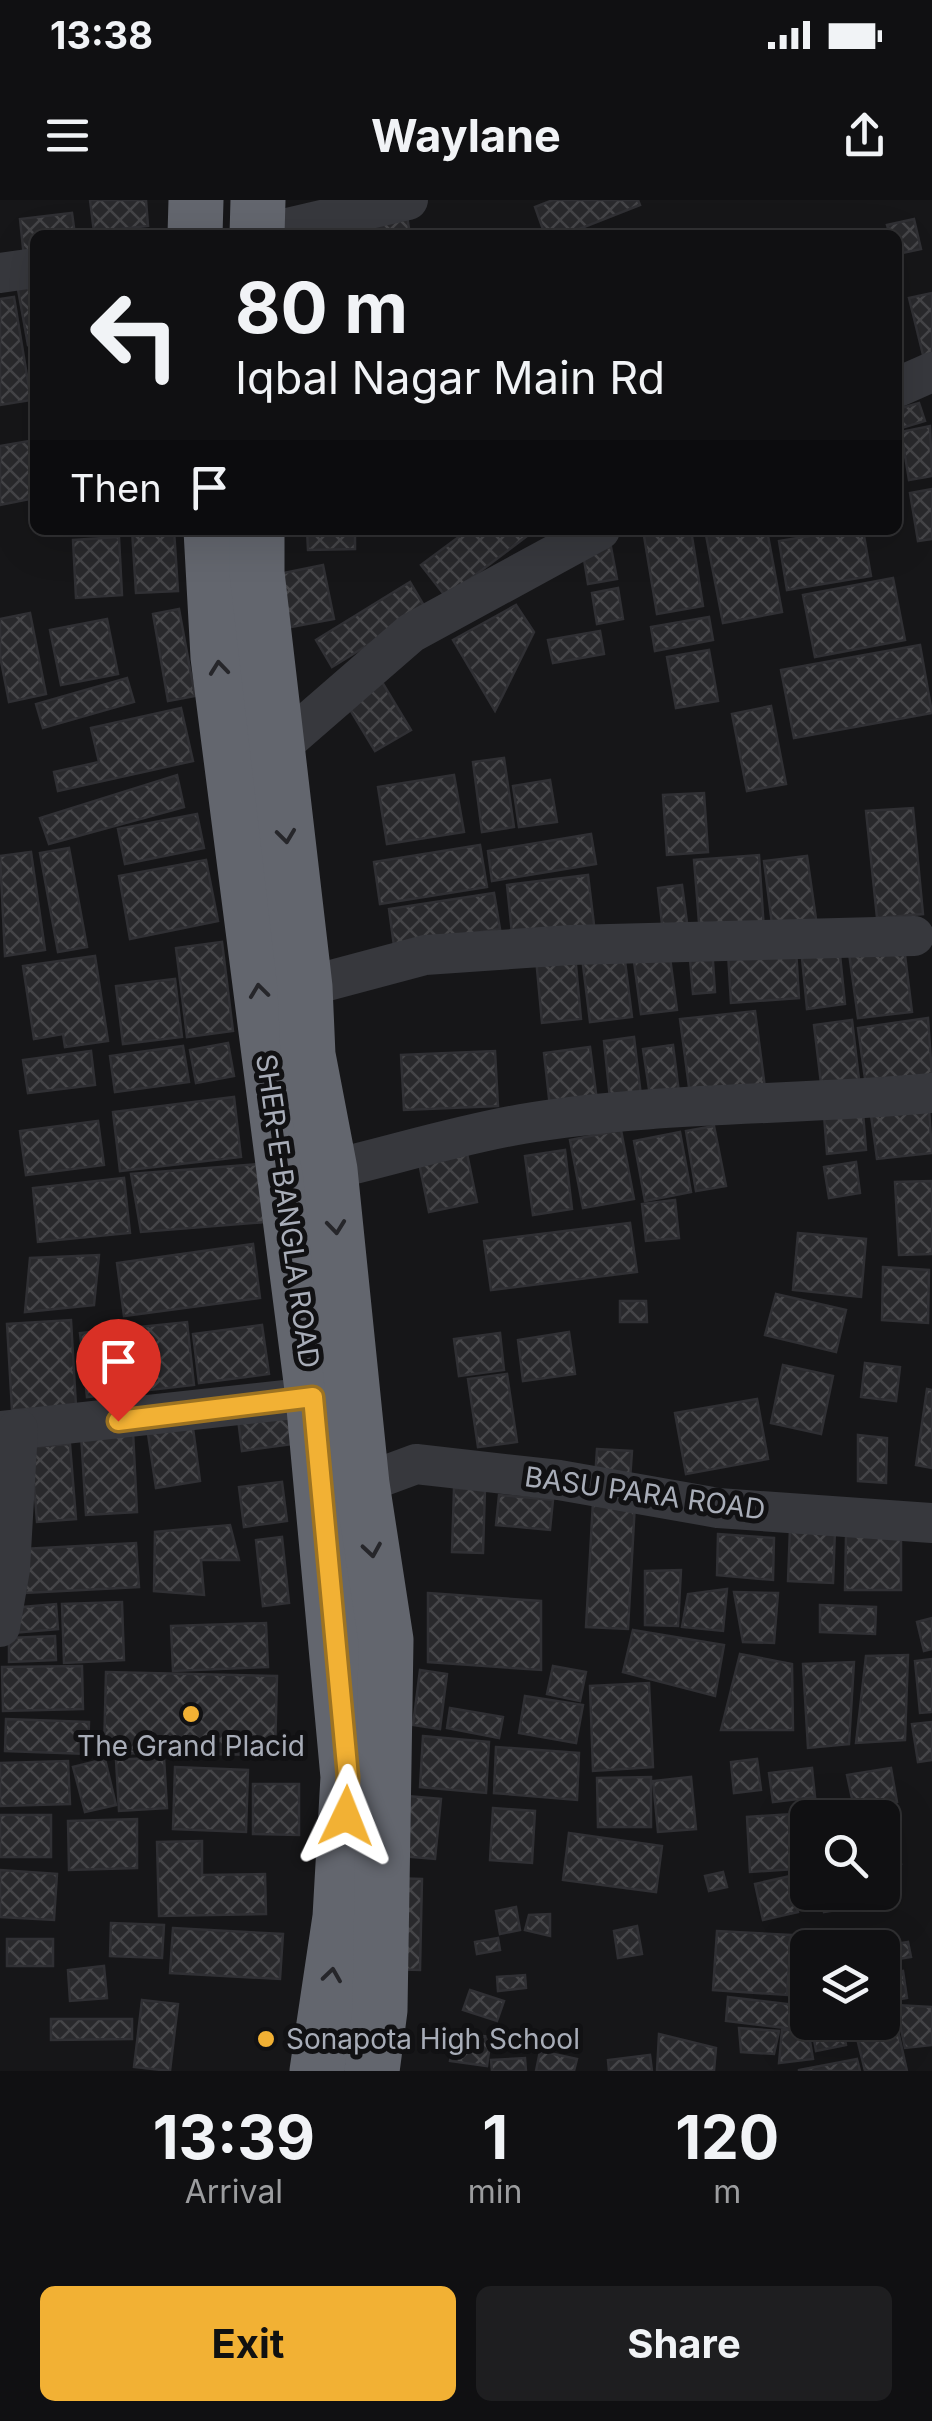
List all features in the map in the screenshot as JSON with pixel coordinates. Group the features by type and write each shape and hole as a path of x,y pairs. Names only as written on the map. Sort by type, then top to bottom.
{"highway":[{"path":"195,230 196,200"},
{"path":"256,230 258,200"},
{"name":"SHER-E-BANGLA ROAD","path":"210,535 218,656 270,894 305,987 308,1055 330,1170 362,1484 386,1640 380,2010 372,2071"},
{"name":"SHER-E-BANGLA ROAD","path":"258,535 257,573 276,751 270,894 348,1777 340,1917 318,2071"}],"street":[{"path":"278,230 408,200"},
{"path":"0,273 30,269"},
{"path":"902,385 932,372"},
{"path":"276,751 411,634 591,535"},
{"path":"305,987 426,954 571,945 914,936"},
{"path":"330,1170 522,1124 688,1106 824,1103 932,1093"},
{"path":"0,1627 10,1569 9,1430 313,1397"},
{"name":"BASU PARA ROAD","path":"362,1484 416,1464 559,1480 718,1508 932,1523"}],"building":[{"path":"90,200 146,200 148,226 94,230"},
{"path":"553,200 638,200 640,205 577,230 543,230 535,207"},
{"path":"405,203 409,230 334,230"},
{"path":"72,213 74,230 30,230 30,256 24,257 20,219"},
{"path":"914,219 921,249 902,253 902,230 888,230 887,225"},
{"path":"30,282 30,345 28,345 17,284"},
{"path":"932,293 932,357 924,359 909,298"},
{"path":"14,297 30,400 0,405 0,299"},
{"path":"919,403 925,421 902,428 902,408"},
{"path":"930,426 932,476 909,480 902,432"},
{"path":"30,441 30,499 0,505 0,446"},
{"path":"932,489 932,539 918,541 910,493"},
{"path":"132,535 174,535 178,591 136,593"},
{"path":"307,535 355,535 355,549 308,550"},
{"path":"461,535 528,535 446,597 421,565"},
{"path":"644,535 692,535 703,606 657,614"},
{"path":"706,535 768,535 782,612 723,623"},
{"path":"816,535 864,535 871,576 787,590 779,541"},
{"path":"119,537 122,595 76,598 73,540"},
{"path":"611,547 617,579 588,584 583,553"},
{"path":"323,565 334,619 275,630 264,577"},
{"path":"893,578 905,640 815,657 803,595"},
{"path":"410,582 426,609 332,667 316,640"},
{"path":"618,588 623,619 597,624 592,593"},
{"path":"516,605 534,632 495,711 453,640"},
{"path":"179,609 195,696 168,701 153,614"},
{"path":"30,613 46,694 9,702 0,656 0,619"},
{"path":"709,617 713,640 655,651 651,627"},
{"path":"107,619 118,674 61,685 50,630"},
{"path":"600,631 604,654 553,663 548,640"},
{"path":"920,645 932,713 794,738 781,670"},
{"path":"709,650 718,701 676,708 667,657"},
{"path":"379,677 411,730 375,751 343,698"},
{"path":"127,678 134,702 43,728 36,704"},
{"path":"771,706 786,784 747,791 732,714"},
{"path":"181,708 193,761 58,791 54,772 99,762 91,728"},
{"path":"504,758 514,827 482,832 473,762"},
{"path":"177,775 184,807 49,844 40,818"},
{"path":"454,775 464,832 387,844 378,787"},
{"path":"550,780 557,822 519,827 513,786"},
{"path":"704,793 708,852 667,855 663,795"},
{"path":"913,808 923,914 877,918 866,811"},
{"path":"197,814 204,848 125,864 118,829"},
{"path":"591,834 596,864 492,881 488,851"},
{"path":"480,845 487,887 380,904 374,862"},
{"path":"69,848 87,947 58,952 40,853"},
{"path":"31,852 45,950 5,956 0,856"},
{"path":"759,855 764,930 700,935 694,860"},
{"path":"807,856 817,926 773,932 764,861"},
{"path":"206,860 218,921 130,939 119,876"},
{"path":"588,875 595,933 513,943 507,885"},
{"path":"682,885 688,930 663,933 658,888"},
{"path":"494,893 500,929 394,946 389,909"},
{"path":"222,942 233,1031 187,1037 176,948"},
{"path":"839,945 845,1004 807,1009 801,948"},
{"path":"712,946 715,992 693,994 689,948"},
{"path":"904,947 912,1012 858,1018 849,953"},
{"path":"796,949 799,998 731,1003 728,953"},
{"path":"669,950 677,1010 641,1014 633,954"},
{"path":"624,953 632,1017 590,1022 582,957"},
{"path":"575,954 581,1019 542,1023 536,958"},
{"path":"95,956 108,1041 65,1047 63,1034 34,1039 23,966"},
{"path":"175,979 182,1037 123,1044 116,986"},
{"path":"755,1011 765,1088 690,1095 680,1019"},
{"path":"928,1018 932,1076 866,1086 858,1028"},
{"path":"852,1020 860,1088 822,1092 814,1025"},
{"path":"634,1037 641,1096 610,1099 604,1041"},
{"path":"228,1043 234,1076 196,1083 190,1050"},
{"path":"673,1045 679,1093 650,1096 643,1049"},
{"path":"183,1046 189,1082 115,1092 110,1056"},
{"path":"590,1047 597,1101 550,1107 544,1053"},
{"path":"91,1051 95,1085 28,1093 23,1060"},
{"path":"495,1051 498,1106 404,1110 401,1055"},
{"path":"234,1097 241,1157 120,1171 113,1112"},
{"path":"929,1108 932,1153 877,1159 871,1115"},
{"path":"863,1112 866,1150 827,1154 824,1115"},
{"path":"98,1121 104,1165 26,1175 20,1131"},
{"path":"714,1126 726,1186 696,1191 686,1131"},
{"path":"621,1130 634,1199 583,1208 570,1140"},
{"path":"680,1132 691,1192 645,1201 634,1141"},
{"path":"463,1134 477,1202 429,1212 415,1143"},
{"path":"565,1150 572,1209 533,1215 525,1156"},
{"path":"856,1162 860,1193 829,1198 824,1167"},
{"path":"259,1164 265,1222 141,1232 131,1174"},
{"path":"124,1178 130,1233 38,1242 33,1188"},
{"path":"932,1181 932,1254 899,1255 895,1182"},
{"path":"675,1200 679,1238 646,1241 642,1204"},
{"path":"630,1223 637,1272 491,1290 484,1241"},
{"path":"798,1233 866,1239 861,1297 793,1290"},
{"path":"253,1244 260,1298 124,1316 117,1263"},
{"path":"99,1255 94,1305 25,1312 30,1258"},
{"path":"883,1267 929,1270 928,1323 882,1320"},
{"path":"776,1294 846,1310 836,1352 765,1335"},
{"path":"620,1301 646,1301 647,1322 620,1322"},
{"path":"71,1320 76,1406 12,1410 7,1324"},
{"path":"187,1322 194,1385 87,1397 80,1333"},
{"path":"262,1325 269,1374 199,1383 193,1334"},
{"path":"569,1332 575,1374 523,1381 518,1340"},
{"path":"500,1333 504,1370 459,1376 454,1339"},
{"path":"865,1363 900,1367 896,1401 861,1397"},
{"path":"783,1365 833,1376 821,1434 771,1423"},
{"path":"507,1374 517,1442 478,1447 468,1379"},
{"path":"927,1389 932,1390 932,1468 916,1465"},
{"path":"757,1399 768,1459 686,1474 675,1413"},
{"path":"288,1412 293,1444 242,1451 238,1419"},
{"path":"193,1428 200,1481 156,1488 148,1434"},
{"path":"133,1431 137,1512 86,1515 81,1434"},
{"path":"858,1435 887,1438 886,1483 858,1481"},
{"path":"70,1444 76,1519 37,1522 31,1447"},
{"path":"597,1449 632,1451 630,1480 595,1479"},
{"path":"282,1482 287,1521 244,1527 239,1487"},
{"path":"454,1488 485,1489 483,1553 452,1552"},
{"path":"499,1495 553,1500 550,1530 496,1525"},
{"path":"593,1501 635,1503 628,1629 586,1627"},
{"path":"230,1525 239,1560 201,1560 204,1595 154,1591 155,1532"},
{"path":"790,1528 835,1530 833,1583 788,1581"},
{"path":"718,1534 774,1538 773,1580 717,1575"},
{"path":"846,1536 901,1536 901,1590 845,1590"},
{"path":"282,1537 289,1603 263,1606 256,1540"},
{"path":"136,1543 139,1587 25,1593 23,1549"},
{"path":"681,1570 678,1626 645,1625 645,1571"},
{"path":"727,1589 723,1631 682,1627 688,1594"},
{"path":"734,1592 778,1593 774,1643 743,1642"},
{"path":"428,1593 541,1601 541,1670 428,1662"},
{"path":"122,1602 124,1660 64,1663 62,1604"},
{"path":"56,1604 58,1629 13,1633 11,1608"},
{"path":"820,1605 876,1607 875,1634 820,1632"},
{"path":"932,1618 932,1649 924,1651 917,1622"},
{"path":"266,1623 268,1667 173,1671 171,1626"},
{"path":"633,1630 724,1645 715,1696 623,1672"},
{"path":"55,1636 56,1660 9,1662 9,1638"},
{"path":"740,1654 792,1664 793,1730 721,1730"},
{"path":"908,1655 905,1740 856,1743 866,1656"},
{"path":"932,1659 932,1712 920,1713 915,1661"},
{"path":"854,1662 849,1744 808,1748 803,1664"},
{"path":"82,1666 83,1709 3,1711 2,1667"},
{"path":"553,1666 586,1672 580,1701 547,1694"},
{"path":"420,1670 447,1674 440,1729 413,1725"},
{"name":"The Grand Placid","path":"106,1672 277,1676 275,1755 104,1753"},
{"path":"649,1683 653,1767 593,1771 590,1686"},
{"path":"525,1696 583,1705 576,1743 519,1733"},
{"path":"450,1708 503,1717 499,1738 447,1728"},
{"path":"6,1719 89,1722 88,1754 5,1751"},
{"path":"932,1722 932,1760 918,1762 912,1724"},
{"path":"423,1736 489,1742 486,1793 420,1787"},
{"path":"496,1747 579,1753 577,1800 494,1793"},
{"path":"164,1757 167,1808 119,1811 116,1760"},
{"path":"105,1759 116,1805 85,1812 73,1767"},
{"path":"757,1759 761,1790 734,1793 731,1762"},
{"path":"68,1761 70,1804 0,1806 0,1763"},
{"path":"175,1767 248,1770 246,1832 173,1829"},
{"path":"812,1768 815,1797 773,1802 769,1773"},
{"path":"891,1768 897,1800 852,1800 847,1775"},
{"path":"651,1777 651,1827 598,1827 597,1778"},
{"path":"691,1777 696,1829 658,1832 653,1781"},
{"path":"253,1784 299,1784 299,1835 253,1834"},
{"path":"407,1796 441,1799 435,1859 401,1856"},
{"path":"493,1808 535,1811 532,1863 490,1860"},
{"path":"790,1814 790,1869 750,1872 747,1817"},
{"path":"0,1815 51,1815 51,1857 0,1857"},
{"path":"137,1819 137,1868 69,1870 68,1821"},
{"path":"569,1833 662,1846 656,1892 563,1880"},
{"path":"202,1841 202,1875 265,1874 266,1914 159,1916 157,1842"},
{"path":"0,1870 57,1874 54,1920 0,1917"},
{"path":"723,1872 727,1887 709,1891 705,1876"},
{"path":"790,1876 790,1910 798,1912 763,1920 755,1884"},
{"path":"388,1878 422,1879 420,1970 386,1969"},
{"path":"516,1907 520,1930 500,1934 496,1911"},
{"path":"550,1914 550,1936 525,1930 529,1915"},
{"path":"111,1923 164,1925 162,1958 110,1956"},
{"path":"637,1926 642,1954 618,1958 614,1931"},
{"path":"173,1928 283,1934 280,1979 170,1973"},
{"path":"717,1931 790,1935 787,1995 713,1990"},
{"path":"498,1938 500,1950 477,1954 475,1942"},
{"path":"7,1939 53,1939 53,1966 7,1966"},
{"path":"908,1942 911,1957 900,1959 900,1943"},
{"path":"104,1966 107,1998 70,2001 68,1970"},
{"path":"903,1971 907,1998 900,1999"},
{"path":"525,1975 526,1988 498,1991 497,1977"},
{"path":"470,1990 504,2001 497,2021 463,2010"},
{"path":"728,1997 790,2004 790,2029 726,2021"},
{"path":"142,2000 178,2004 170,2071 134,2067"},
{"path":"900,2005 932,2007 932,2045 905,2048"},
{"path":"51,2019 132,2019 132,2039 51,2040"},
{"path":"739,2028 779,2031 774,2054 741,2052"},
{"path":"782,2030 790,2030 790,2040 810,2040 813,2059 779,2063"},
{"path":"454,2032 491,2037 487,2066 450,2061"},
{"path":"659,2034 716,2048 714,2071 657,2071"},
{"path":"814,2040 845,2040 846,2045 816,2051"},
{"path":"857,2040 900,2040 907,2071 865,2071"},
{"path":"540,2051 577,2059 574,2071 536,2071"},
{"path":"650,2055 652,2071 609,2071 608,2060"},
{"path":"525,2058 526,2071 492,2071 491,2060"},
{"path":"857,2059 860,2071 799,2071 799,2070"}],"place":[{"name":"The Grand Placid","path":"191,1714"},
{"name":"Sonapota High School","path":"266,2039"}],"route":[{"path":"118,1421 313,1397 348,1777 346,1816"}]}
